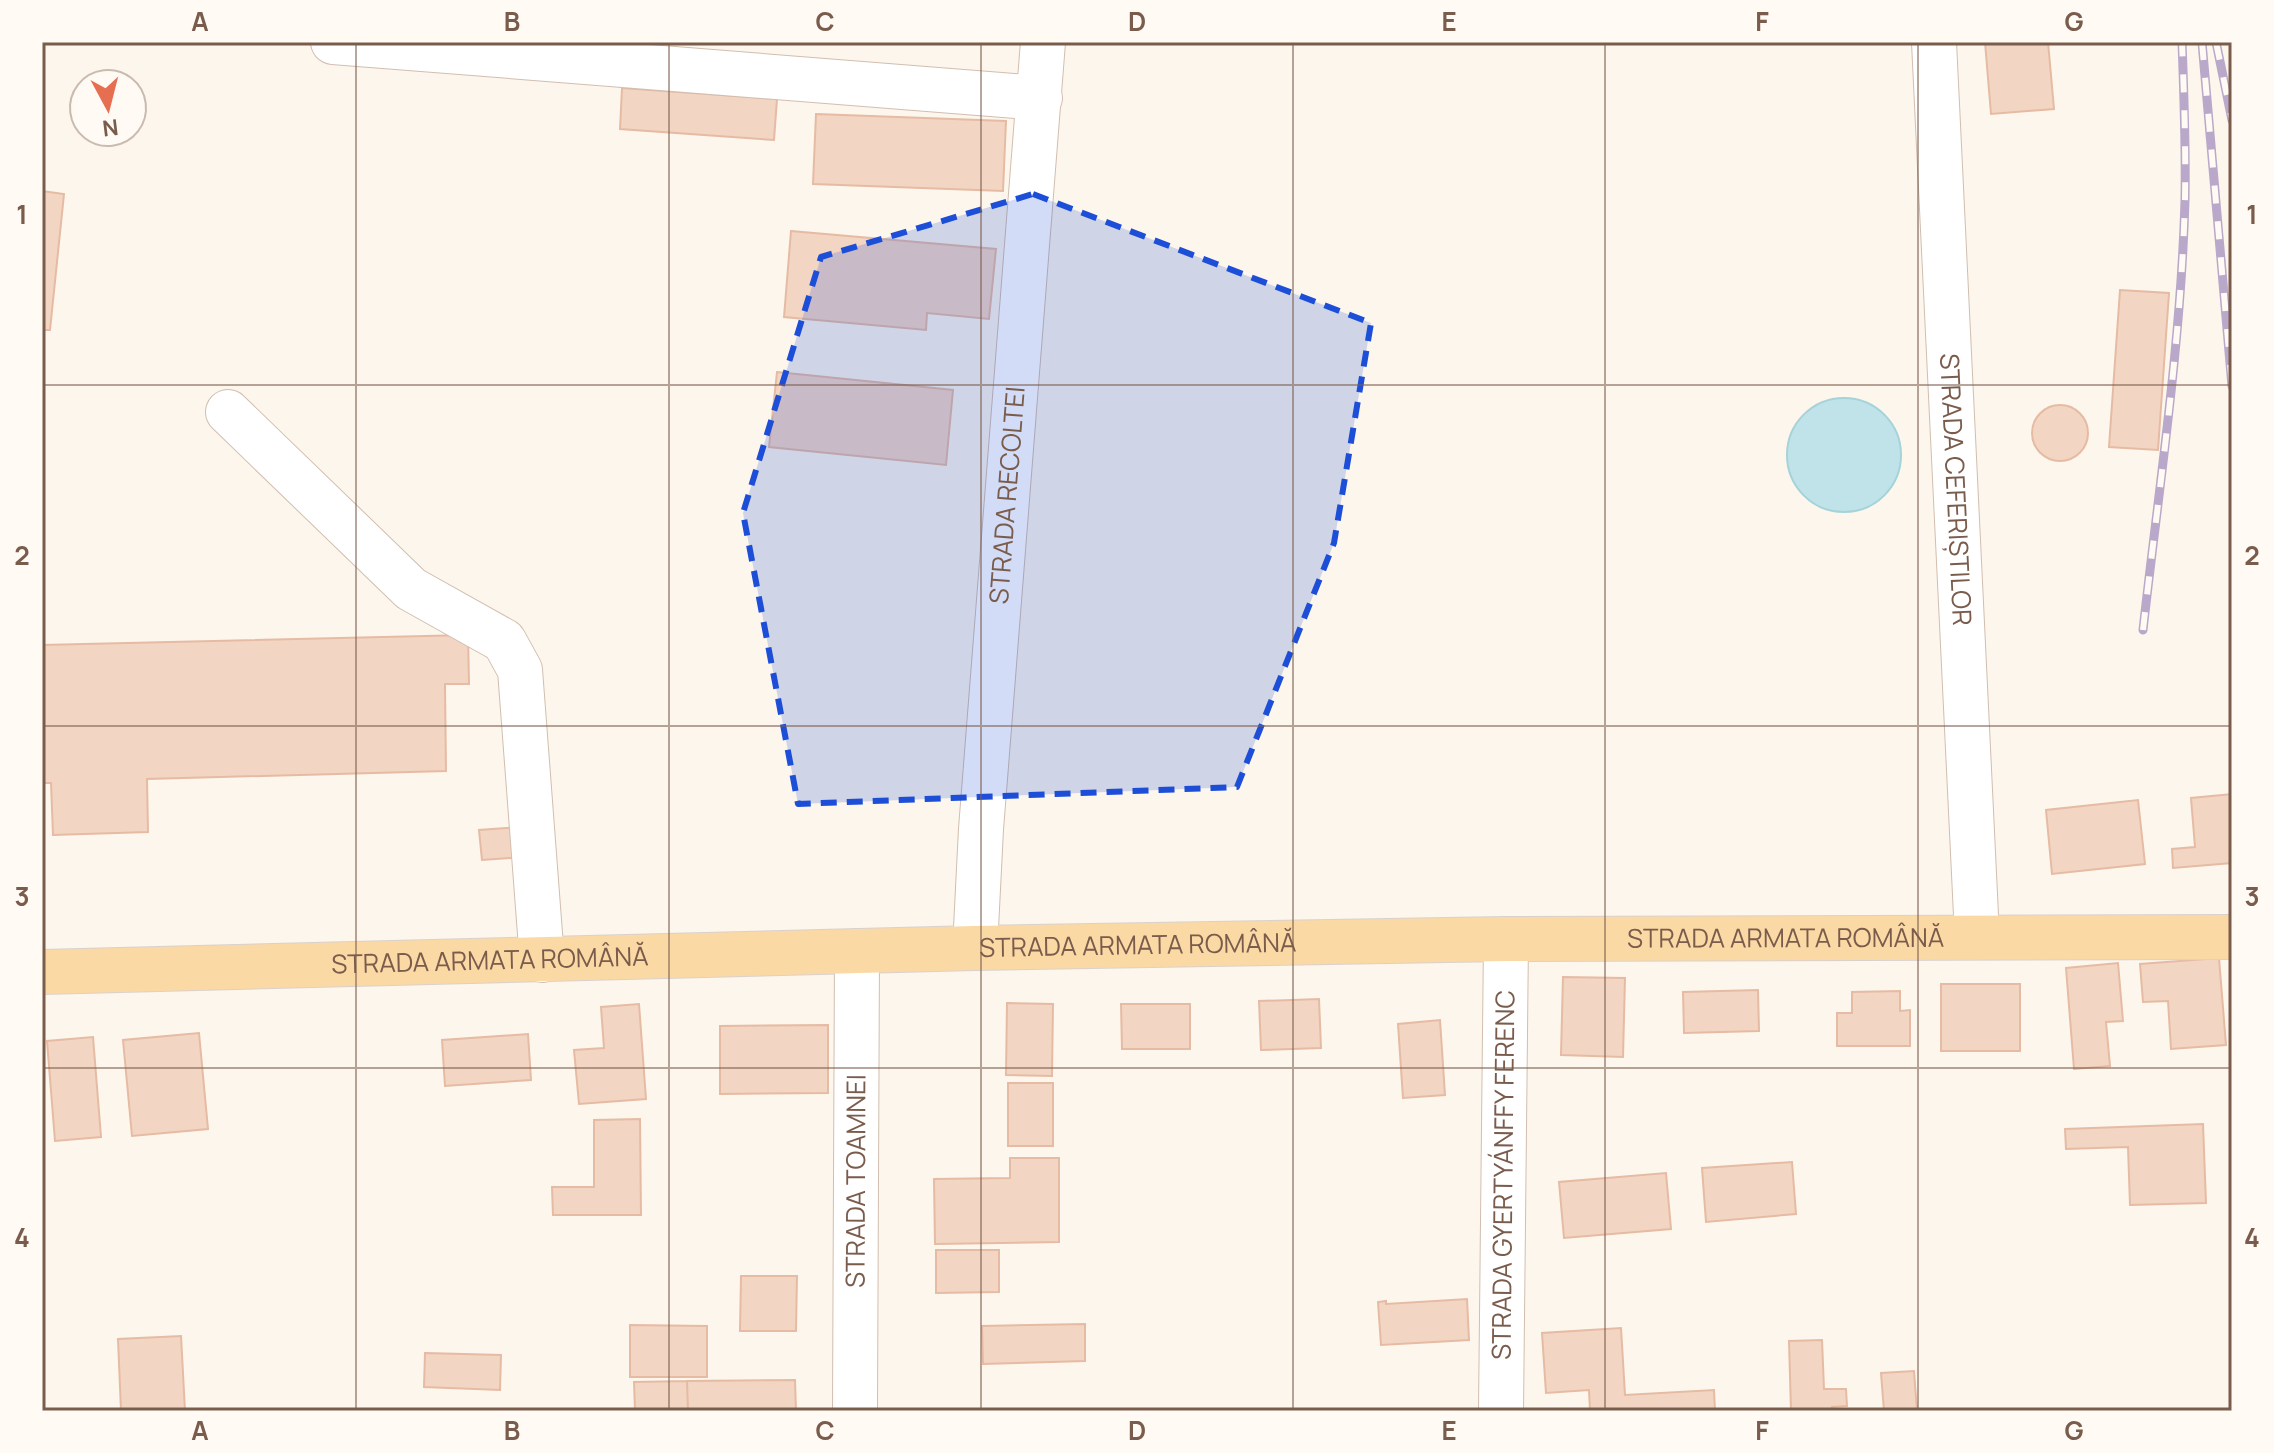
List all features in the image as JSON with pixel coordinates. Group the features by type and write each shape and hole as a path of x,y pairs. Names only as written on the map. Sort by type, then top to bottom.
{"main road":[{"name":"STRADA ARMATA ROMÂNĂ","path":"42,972 975,948 1506,939 2232,937"}],"street":[{"path":"333,42 1040,98"},
{"name":"STRADA RECOLTEI","path":"975,948 981,829 1043,42"},
{"name":"STRADA CEFERIȘTILOR","path":"1934,42 1969,715 1977,936"},
{"path":"228,412 411,589 504,641 520,670 542,960"},
{"name":"STRADA GYERTYÁNFFY FERENC","path":"1501,1411 1506,939"},
{"name":"STRADA TOAMNEI","path":"855,1411 857,951"}],"highlighted area":[{"path":"1033,194 1371,323 1334,543 1237,787 798,804 743,513 821,257"}],"water":[{"path":"1844,398 1866,403 1884,415 1896,433 1901,455 1896,477 1884,495 1866,507 1844,512 1822,507 1804,495 1792,477 1787,455 1792,433 1804,415 1822,403"}],"building":[{"path":"1985,42 2048,42 2054,109 1991,114"},
{"path":"622,88 777,99 774,140 620,129"},
{"path":"816,114 1006,121 1003,191 813,184"},
{"path":"42,191 64,194 50,330 42,330"},
{"path":"791,231 996,249 989,319 927,313 926,330 784,317"},
{"path":"2120,290 2169,293 2158,450 2109,447"},
{"path":"777,372 953,390 946,465 769,447"},
{"path":"2060,405 2080,413 2088,433 2080,453 2060,461 2040,453 2032,433 2040,413"},
{"path":"468,635 469,684 445,684 446,771 147,779 148,832 53,835 51,783 42,783 42,645"},
{"path":"2232,794 2232,863 2173,868 2172,849 2195,847 2191,798"},
{"path":"2138,800 2145,864 2052,874 2046,810"},
{"path":"522,827 524,857 482,860 479,830"},
{"path":"2219,958 2226,1045 2171,1049 2168,1001 2143,1002 2140,964"},
{"path":"2118,963 2123,1021 2106,1022 2110,1066 2074,1069 2066,968"},
{"path":"1563,977 1625,978 1623,1057 1561,1055"},
{"path":"1941,984 2020,984 2020,1051 1941,1051"},
{"path":"1758,990 1759,1031 1684,1033 1683,992"},
{"path":"1900,991 1900,1011 1910,1010 1910,1046 1837,1046 1837,1013 1852,1013 1852,992"},
{"path":"1319,999 1321,1048 1261,1050 1259,1001"},
{"path":"1007,1003 1053,1004 1052,1076 1006,1075"},
{"path":"639,1004 646,1099 579,1104 574,1050 604,1048 601,1007"},
{"path":"1121,1004 1190,1004 1190,1049 1122,1049"},
{"path":"1440,1020 1445,1095 1403,1098 1398,1024"},
{"path":"828,1025 828,1093 720,1094 720,1026"},
{"path":"199,1033 208,1129 132,1136 123,1040"},
{"path":"528,1034 531,1080 445,1086 442,1040"},
{"path":"93,1037 101,1137 55,1141 47,1041"},
{"path":"1008,1083 1053,1083 1053,1146 1008,1146"},
{"path":"640,1119 641,1215 553,1215 552,1187 594,1187 594,1120"},
{"path":"2203,1124 2206,1203 2130,1205 2128,1147 2066,1149 2065,1129"},
{"path":"1010,1158 1059,1158 1059,1242 935,1244 934,1179 1010,1178"},
{"path":"1792,1162 1796,1214 1706,1222 1702,1168"},
{"path":"1666,1173 1671,1229 1564,1238 1559,1182"},
{"path":"936,1250 999,1250 999,1292 936,1293"},
{"path":"741,1276 797,1276 796,1331 740,1331"},
{"path":"1467,1299 1469,1340 1381,1345 1378,1302"},
{"path":"1085,1324 1085,1361 983,1364 982,1326"},
{"path":"630,1325 707,1326 707,1377 630,1377"},
{"path":"1621,1328 1625,1395 1714,1390 1715,1411 1590,1411 1589,1390 1546,1393 1542,1333"},
{"path":"181,1336 185,1411 121,1411 118,1339"},
{"path":"1822,1340 1824,1389 1846,1389 1847,1406 1832,1407 1832,1411 1791,1411 1789,1341"},
{"path":"425,1353 501,1355 500,1390 424,1387"},
{"path":"1914,1371 1917,1411 1884,1411 1881,1373"},
{"path":"795,1380 796,1411 688,1411 687,1381"},
{"path":"687,1381 688,1411 635,1411 634,1382"}],"railway":[{"path":"2143,630 2183,254 2185,160 2182,42"},
{"path":"2202,42 2232,386"},
{"path":"2216,42 2232,120"}]}
